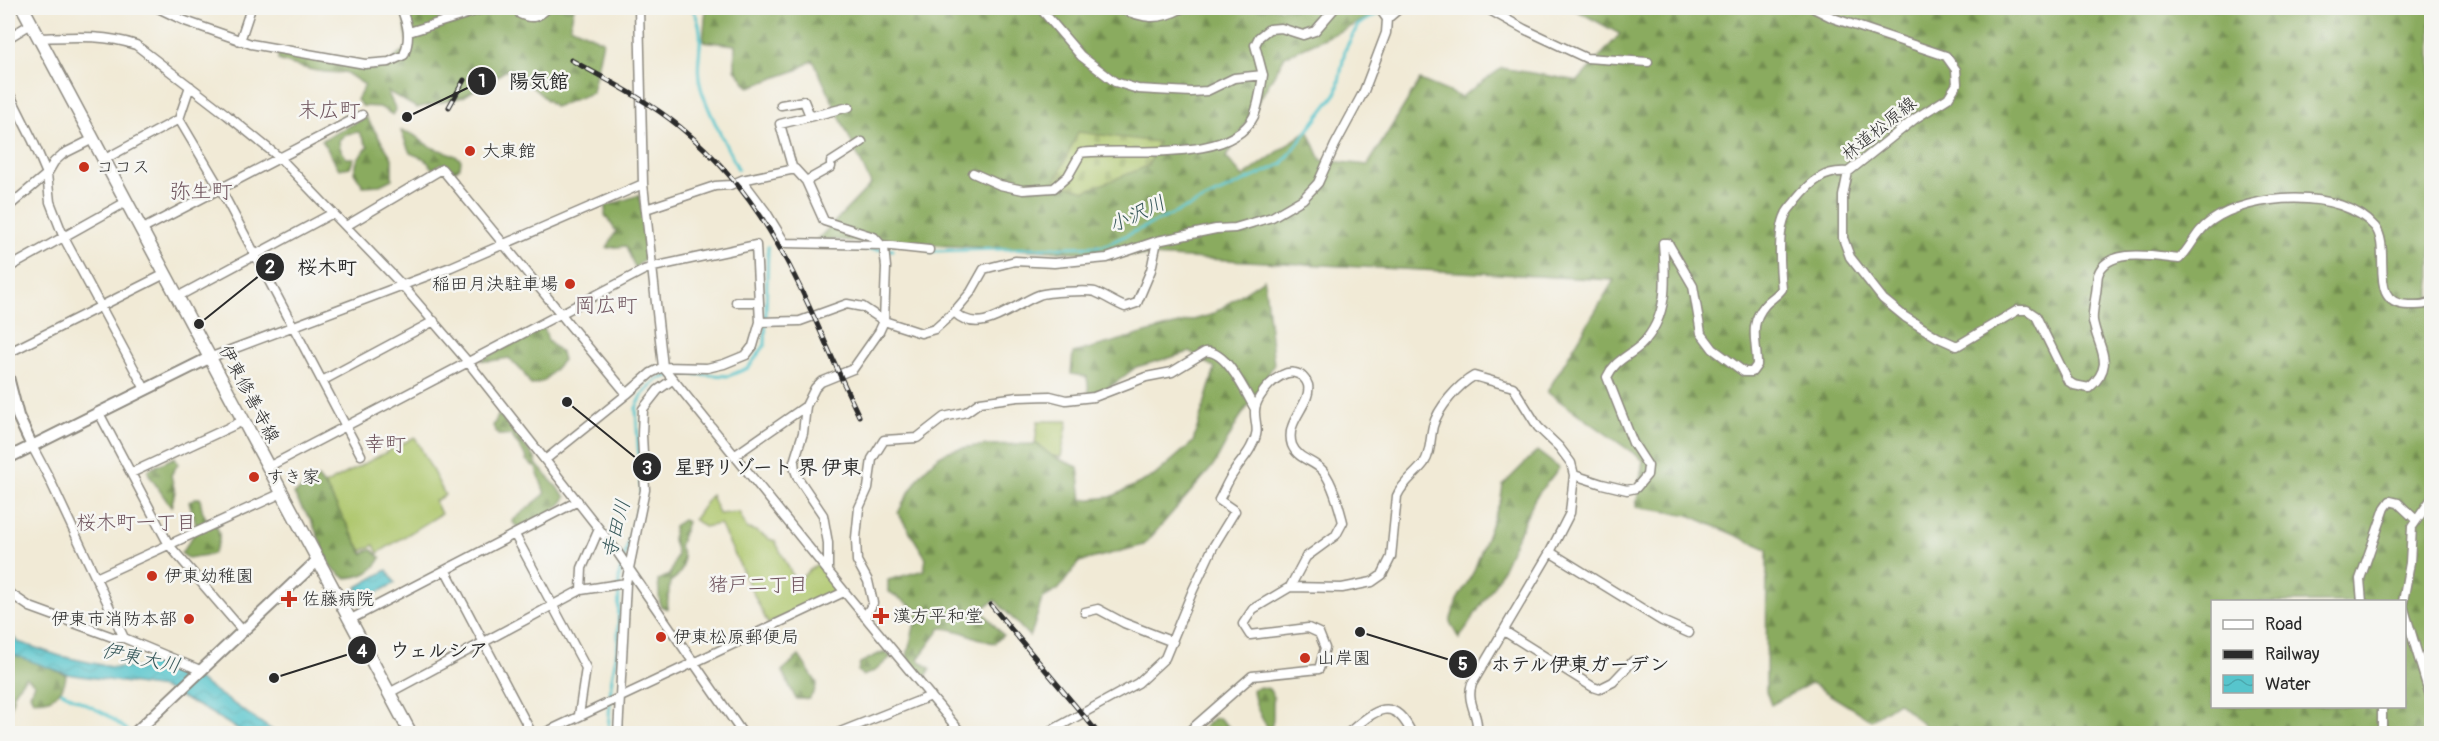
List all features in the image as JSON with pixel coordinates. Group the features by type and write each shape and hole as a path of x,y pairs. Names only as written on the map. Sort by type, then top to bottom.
{"main road":[{"name":"伊東修善寺線","path":"22,8 411,734"}],"street":[{"path":"158,8 186,21 240,40 365,64 389,62 404,55 408,46 409,32 401,8"},
{"path":"240,40 251,8"},
{"path":"409,32 486,8"},
{"path":"518,8 520,14 529,18 538,17 548,8"},
{"path":"639,8 643,184 663,367 962,734"},
{"path":"1040,8 1081,56 1115,82 1138,89 1207,91 1234,78 1263,75"},
{"path":"1118,8 1143,18 1161,17 1183,8"},
{"path":"972,173 1023,190 1054,188 1068,176 1081,153 1101,150 1185,152 1218,143 1240,133 1254,117 1263,75 1255,45 1259,37 1269,29 1281,28 1303,36 1315,31 1335,8"},
{"path":"760,322 800,321 847,304 854,304 884,321 921,333 934,329 954,312 971,292 984,269 1015,261 1054,263 1107,258 1157,241 1235,228 1272,217 1303,199 1318,183 1364,91 1386,33 1386,19 1379,8"},
{"path":"1386,19 1400,8"},
{"path":"1486,8 1586,58 1648,62"},
{"name":"林道松原線","path":"1813,8 1833,18 1947,56 1956,70 1957,84 1948,98 1900,130 1848,172 1843,196 1843,238 1850,257 1883,299 1936,337 1957,346 2018,310 2027,310 2036,316 2068,381 2074,386 2089,388 2101,378 2105,360 2093,319 2098,274 2105,263 2118,257 2139,255 2179,259 2197,233 2212,219 2248,204 2292,197 2336,204 2359,215 2375,227 2381,240 2383,289 2391,300 2405,306 2427,305 2432,301"},
{"path":"8,38 31,24"},
{"path":"38,38 96,37 122,41 148,52 280,158 402,285 468,362 628,566 743,734"},
{"path":"103,160 179,119 190,86"},
{"path":"8,91 47,174 50,202 64,238 145,389"},
{"path":"781,105 804,100 810,116"},
{"path":"793,170 780,124 849,107"},
{"path":"141,230 362,115"},
{"path":"179,119 221,190 361,455"},
{"path":"8,207 47,174 54,162 63,154 93,139"},
{"path":"806,181 831,167 831,162 862,142"},
{"path":"346,226 442,168 627,394"},
{"path":"646,209 715,186 730,185 742,180 793,170 800,172 806,181 824,221 874,237 884,250 884,321 858,364 847,372 818,385 806,406 794,462 795,470 823,515 828,543 828,572"},
{"path":"1574,475 1627,490 1636,488 1647,475 1648,466 1633,442 1607,377 1612,367 1640,345 1659,322 1664,303 1663,243 1668,243 1693,286 1701,333 1713,349 1744,372 1752,372 1757,365 1755,317 1767,302 1778,296 1782,289 1779,257 1785,215 1810,183 1825,174 1837,171 1848,172"},
{"path":"742,180 785,243 884,250 929,250"},
{"path":"8,458 209,357 402,285 643,184"},
{"path":"8,268 126,202"},
{"path":"177,297 333,213"},
{"path":"954,312 959,317 975,323 993,319 1040,294 1094,292 1125,307 1137,303 1151,270 1157,241"},
{"path":"268,467 652,267 756,245 760,322 753,346 746,355 707,368 663,367 651,372 545,460"},
{"path":"8,353 165,274"},
{"path":"736,302 759,302"},
{"path":"322,381 434,321"},
{"path":"865,617 873,603 868,581 857,561 857,523 859,508 868,488 872,459 884,440 917,438 944,417 966,412 980,402 1018,397 1050,396 1066,400 1094,397 1146,377 1172,372 1205,352 1210,351 1221,358 1241,383 1255,409 1258,427 1253,445 1233,473 1219,500 1234,511 1193,590 1173,642 1165,658 1138,683 1045,734"},
{"path":"1186,734 1252,676 1319,669 1325,648 1319,633 1308,628 1250,634 1243,624 1253,609 1290,587 1306,557 1336,535 1343,522 1329,481 1323,471 1303,458 1292,444 1293,424 1308,393 1305,378 1297,373 1287,372 1276,378 1264,391 1255,409"},
{"path":"1290,587 1342,588 1372,582 1382,575 1391,557 1396,508 1401,487 1425,461 1433,424 1447,403 1464,381 1474,376 1513,387 1538,427 1571,463 1574,475 1570,513 1550,552 1468,693 1478,726 1476,734"},
{"path":"8,377 18,416 124,638"},
{"path":"618,734 618,697 626,583 645,490 643,409 658,390 672,380"},
{"path":"734,456 806,406"},
{"path":"99,412 169,545 242,630"},
{"path":"131,473 243,421"},
{"path":"96,578 282,493"},
{"path":"2403,600 2410,564 2412,527 2415,519 2432,498"},
{"path":"351,619 446,572 578,501"},
{"path":"2362,600 2360,579 2385,508 2390,501 2398,503 2415,519"},
{"path":"581,590 582,568 599,529"},
{"path":"515,535 586,668 579,715"},
{"path":"1550,552 1662,621 1689,633"},
{"path":"134,734 319,559"},
{"path":"446,572 532,734"},
{"path":"389,693 581,590 626,583"},
{"path":"8,592 30,607 115,638 124,638 198,672"},
{"path":"542,734 844,592"},
{"path":"1085,612 1098,609 1124,623 1173,642"},
{"path":"2406,616 2432,702"},
{"path":"1504,631 1599,689 1613,682 1633,661"},
{"path":"835,734 931,696"},
{"path":"1347,734 1381,708 1393,709 1405,719 1412,734"},
{"path":"2382,708 2382,734"}],"green space":[{"path":"398,8 574,8 570,26 603,41 592,93 555,107 510,68 463,97 417,108 387,91 396,110 393,115 380,107 362,106 357,100 365,85 345,72 319,71 278,60 278,53 373,69 387,65 408,46 404,16"},
{"path":"710,8 1391,8 1285,56 1226,157 1243,177 1308,130 1321,160 1368,165 1420,80 1461,97 1502,68 1578,81 1620,34 1572,8 2431,8 2431,733 1923,733 1927,728 1898,702 1871,720 1811,683 1771,705 1766,691 1767,549 1689,515 1636,507 1643,460 1547,392 1614,280 818,239 871,184 813,60 797,70 749,87 735,69 735,45 703,41 706,9"},
{"path":"366,117 392,158 392,179 380,185 363,186 354,172 358,158 368,147 359,132 346,134 339,140 340,148 346,158 354,158 350,167 339,169 322,140"},
{"path":"401,131 413,134 430,147 457,157 461,160 460,167 452,172 442,163 433,169 425,159 410,153"},
{"path":"1078,132 1158,142 1148,166 1085,191 1055,182"},
{"path":"639,195 647,242 646,258 635,268 626,246 607,248 616,231 605,215 606,206"},
{"path":"1264,279 1274,364 1239,419 1214,465 1144,545 1079,562 1059,589 1042,599 1029,636 995,600 981,610 1003,635 995,643 955,630 941,628 918,659 931,669 923,680 907,656 918,610 888,591 888,580 924,570 926,558 898,513 923,472 936,458 952,450 975,446 1037,444 1052,456 1078,467 1082,500 1111,497 1154,476 1193,442 1215,368 1190,352 1136,367 1110,387 1089,394 1087,377 1071,374 1073,353 1211,315"},
{"path":"544,327 548,341 561,353 563,360 544,381 531,385 523,372 509,358 481,360"},
{"path":"499,414 535,458 537,465 566,497 558,507 545,516 517,527 512,521 545,494 536,468 526,460 527,458 511,435 498,435 493,426"},
{"path":"1038,421 1068,421 1061,457 1051,456 1035,444"},
{"path":"415,437 445,495 435,501 441,514 378,553 374,545 362,551 324,485"},
{"path":"1537,451 1559,468 1535,498 1498,579 1459,639 1450,622 1457,600 1473,573 1501,499 1503,485"},
{"path":"175,457 178,464 171,475 175,492 171,507 148,470"},
{"path":"318,478 327,489 363,554 371,549 381,558 366,573 345,578 331,567 311,520 294,494"},
{"path":"711,495 719,514 739,512 747,529 775,541 796,582 817,564 838,592 768,624 720,524 704,527 694,519"},
{"path":"200,498 206,518 216,525 219,540 213,554 188,558 181,553 194,533 196,524 189,502"},
{"path":"683,520 687,522 679,547 683,557 683,566 670,582 667,609 660,606 658,580 670,575 677,554 673,540 674,526"},
{"path":"8,649 66,675 60,692 45,700 33,700 30,694 35,684 26,677 15,690 10,710 8,710"},
{"path":"885,651 891,657 876,670 863,676 858,671 860,663"},
{"path":"799,656 817,683 809,699 796,699 782,671"},
{"path":"1261,687 1269,689 1274,697 1273,722 1270,730 1256,705 1253,689"},
{"path":"1214,718 1219,718 1229,727 1225,733 1198,733"}],"water":[{"path":"387,570 395,583 364,600 357,587"},
{"path":"8,632 18,642 60,656 111,667 142,668 156,660 187,672 276,733 244,733 163,688 67,674 8,653"}],"waterway":[{"name":"寺田川","path":"692,8 700,29 698,67 701,88 713,119 738,169"},
{"name":"小沢川","path":"930,251 1103,246 1282,164 1337,92 1345,50 1358,25 1387,8"},
{"name":"寺田川","path":"641,494 636,408 643,394 658,379 679,373 728,376 748,368 765,345 768,247"},
{"name":"小沢川","path":"852,248 893,250"},
{"name":"寺田川","path":"624,558 637,509"},
{"name":"寺田川","path":"608,734 611,684 618,644 619,575 622,565"},
{"path":"62,692 107,715 127,730"}],"railway":[{"path":"571,60 627,91 667,117 714,158 742,191 766,225 787,261 859,416"},
{"path":"449,107 464,80"},
{"path":"991,605 1099,734"}],"place":[{"name":"陽気館","path":"407,117"},
{"name":"大東館","path":"470,151"},
{"name":"ココス","path":"84,167"},
{"name":"稲田月決駐車場","path":"570,284"},
{"name":"桜木町","path":"199,324"},
{"name":"星野リゾート 界 伊東","path":"567,402"},
{"name":"すき家","path":"254,477"},
{"name":"伊東幼稚園","path":"152,576"},
{"name":"佐藤病院","path":"289,599"},
{"name":"漢方平和堂","path":"881,616"},
{"name":"伊東市消防本部","path":"189,619"},
{"name":"ホテル伊東ガーデン","path":"1360,632"},
{"name":"伊東松原郵便局","path":"661,637"},
{"name":"山岸園","path":"1305,658"},
{"name":"ウェルシア","path":"274,678"}],"district":[{"name":"末広町","path":"329,110"},
{"name":"弥生町","path":"201,191"},
{"name":"岡広町","path":"606,305"},
{"name":"幸町","path":"385,444"},
{"name":"桜木町一丁目","path":"136,522"},
{"name":"猪戸二丁目","path":"758,584"}],"water label":[{"name":"伊東大川","path":"141,658"}]}
